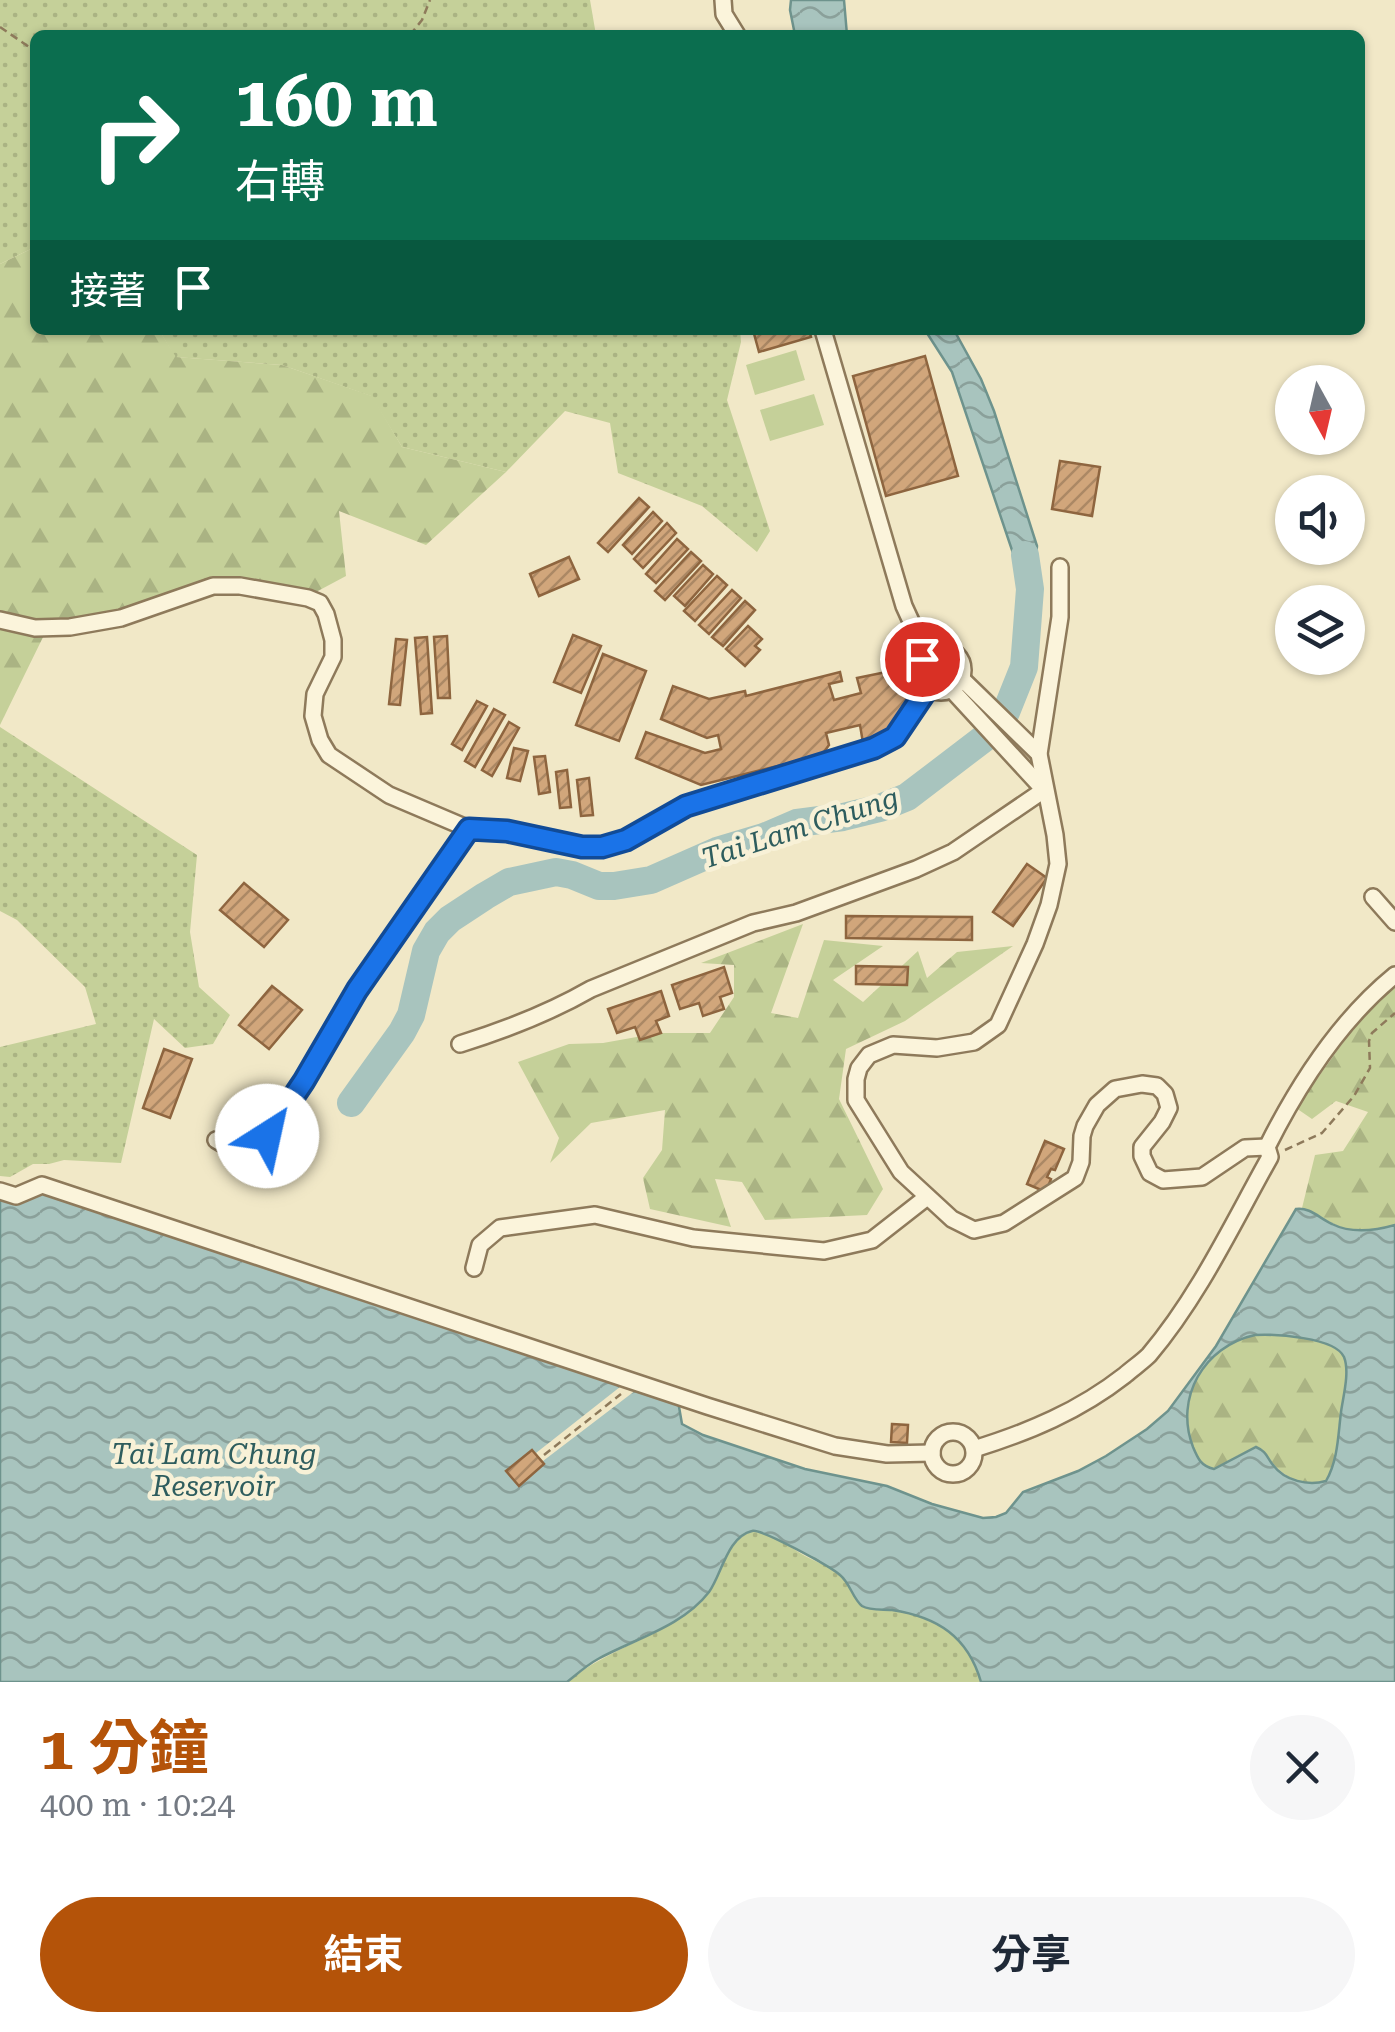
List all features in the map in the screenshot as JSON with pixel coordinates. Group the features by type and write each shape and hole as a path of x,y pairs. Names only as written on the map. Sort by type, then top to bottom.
{"lane":[{"path":"723,0 724,14 734,30"},
{"path":"824,335 904,606 926,654"},
{"path":"1060,567 1060,616 1039,754 1058,864 1050,905 1036,944 998,1025 974,1042 937,1048 893,1045 869,1055 859,1068 856,1100 901,1172 952,1219 974,1230 1004,1223 1075,1178 1081,1162 1082,1136 1097,1105 1115,1089 1142,1084 1158,1086 1165,1094 1170,1108 1142,1146 1150,1173 1163,1180 1202,1177 1244,1148 1269,1152"},
{"path":"0,620 35,628 70,627 122,618 213,586 240,586 308,598 320,604 326,614 333,640 333,657 315,694 312,716 329,754 389,795 469,829 507,831 582,847 602,847 626,840 686,806 874,748 895,737 928,688"},
{"path":"939,648 953,652 962,664 956,684 939,692 928,688 919,671 926,654 939,648"},
{"path":"956,684 1010,754 1044,790"},
{"path":"969,698 1039,754"},
{"path":"460,1044 753,922 796,913 916,870 953,852 1044,790"},
{"path":"216,1140 235,1151 254,1147 267,1136 357,990 469,829"},
{"path":"1374,897 1395,922"},
{"path":"974,1449 1062,1417 1101,1394 1147,1357 1190,1301 1292,1101 1358,1008 1395,975"},
{"path":"0,1191 16,1196 42,1185 836,1446 886,1454 932,1453"},
{"path":"474,1268 480,1245 500,1228 595,1215 694,1238 824,1252 872,1240 927,1197"},
{"path":"948,1433 962,1434 974,1449 972,1463 954,1474 936,1466 932,1453 936,1440 948,1433"}],"path":[{"path":"414,30 430,0"},
{"path":"0,26 30,48"},
{"path":"1269,1152 1322,1133 1354,1096 1370,1068 1372,1033 1395,1013"},
{"path":"544,1455 637,1383"}],"green space":[{"path":"0,0 590,0 595,30 30,30 30,249 0,264"},
{"path":"30,249 30,335 162,335 176,357 282,365 372,396 402,447 506,472 426,545 339,511 346,576 316,592 215,591 47,629 0,725 0,264"},
{"path":"162,335 740,335 727,400 770,531 757,552 702,506 618,473 610,423 565,411 506,472 402,447 371,396 282,365 175,357"},
{"path":"796,350 805,380 755,395 746,365"},
{"path":"814,394 824,425 770,441 760,410"},
{"path":"0,727 197,855 190,932 199,987 230,1015 213,1044 185,1048 154,1019 121,1163 64,1160 33,1164 10,1177 0,1176 0,1047 96,1024 85,987 17,920 0,911"},
{"path":"803,924 771,1013 798,1018 824,940 883,946 833,980 863,1002 918,951 927,978 957,952 1013,946 905,1021 846,1049 839,1099 883,1189 867,1215 765,1220 742,1182 715,1179 731,1227 650,1209 643,1178 662,1150 665,1110 591,1123 550,1163 559,1138 518,1062 569,1044 603,1043 659,1033 710,1033 734,997 734,965 701,963"},
{"path":"1395,983 1395,1225 1355,1231 1302,1208 1315,1155 1343,1151 1368,1112 1336,1101 1312,1119 1296,1108 1365,1012"},
{"path":"1255,1335 1317,1341 1344,1357 1346,1377 1337,1448 1326,1481 1298,1481 1276,1466 1264,1451 1241,1454 1214,1469 1203,1465 1196,1456 1187,1412 1197,1378 1221,1351"},
{"path":"758,1530 841,1575 864,1607 908,1613 949,1631 968,1652 981,1682 567,1682 601,1659 675,1621 706,1594 739,1539"}],"water":[{"path":"791,0 844,0 847,30 794,30"},
{"path":"928,335 957,335 994,411 1037,546 1030,589 1019,571 952,372"},
{"name":"Tai Lam Chung Reservoir","path":"42,1191 678,1401 682,1424 703,1435 805,1469 887,1486 983,1518 1006,1513 1023,1492 1106,1456 1168,1411 1216,1346 1296,1209 1310,1211 1347,1229 1395,1225 1395,1682 981,1682 959,1641 937,1624 908,1613 862,1606 834,1571 781,1541 752,1531 737,1541 714,1584 698,1604 657,1631 598,1659 567,1682 0,1682 0,1196","holes":["1255,1335 1317,1341 1344,1357 1346,1377 1337,1448 1326,1481 1290,1478 1256,1447 1214,1469 1198,1458 1188,1429 1191,1393 1198,1377 1221,1350"]}],"pier":[{"path":"625,1383 640,1387 543,1461 519,1486 506,1471 532,1450 536,1453"}],"building":[{"path":"754,335 810,335 811,337 759,352"},
{"path":"925,356 958,476 886,496 853,376"},
{"path":"1060,461 1100,467 1092,516 1052,509"},
{"path":"639,498 649,507 608,552 598,543"},
{"path":"653,512 662,521 632,554 623,545"},
{"path":"667,523 676,533 643,568 634,559"},
{"path":"677,539 688,549 656,583 646,574"},
{"path":"691,552 701,561 665,600 655,591"},
{"path":"569,557 579,579 539,596 530,574"},
{"path":"703,565 713,574 685,606 674,596"},
{"path":"717,576 727,585 695,621 684,611"},
{"path":"732,590 741,598 709,634 699,625"},
{"path":"745,601 755,610 723,646 712,637"},
{"path":"748,626 762,639 755,646 760,650 745,666 726,649"},
{"path":"573,635 601,646 581,693 554,682"},
{"path":"447,636 450,698 438,698 434,637"},
{"path":"427,637 432,713 421,714 415,638"},
{"path":"396,639 407,640 400,705 389,704"},
{"path":"603,654 646,671 619,741 576,725"},
{"path":"912,658 918,681 893,736 863,743 860,725 826,733 829,745 822,755 701,785 636,758 646,732 705,753 721,749 718,735 707,738 661,719 673,686 709,699 745,691 746,696 840,672 842,681 829,684 834,700 861,693 857,678 901,669 900,660"},
{"path":"477,701 487,706 462,750 452,744"},
{"path":"494,709 505,715 475,767 465,761"},
{"path":"509,722 519,728 492,776 482,770"},
{"path":"514,748 528,751 520,781 507,778"},
{"path":"545,756 550,792 539,794 534,757"},
{"path":"567,770 571,807 560,808 556,772"},
{"path":"589,778 593,815 581,816 577,780"},
{"path":"1027,864 1047,878 1013,926 993,912"},
{"path":"244,883 288,920 264,947 220,910"},
{"path":"846,916 972,917 972,940 846,938"},
{"path":"856,966 908,967 907,985 856,984"},
{"path":"724,967 732,993 720,997 724,1009 703,1016 699,1003 680,1009 672,985"},
{"path":"272,986 302,1010 269,1049 239,1025"},
{"path":"661,991 669,1016 656,1021 661,1033 640,1040 635,1027 617,1033 608,1009"},
{"path":"164,1049 192,1059 170,1118 143,1108"},
{"path":"1045,1141 1064,1149 1055,1170 1051,1169 1047,1177 1051,1179 1046,1192 1027,1184"},
{"path":"892,1424 908,1425 907,1443 891,1442"},
{"path":"532,1450 544,1464 519,1486 506,1471"}],"waterway":[{"name":"Tai Lam Chung","path":"351,1103 411,1015 426,951 437,932 450,919 509,882 556,872 599,886 651,880 717,851 797,823 843,817 907,797 991,733 1006,712 1024,667 1030,589 1025,555"}],"route":[{"path":"267,1136 357,990 469,829 507,831 582,847 602,847 626,840 686,806 874,748 895,737 928,688 920,678 922,659"}]}
